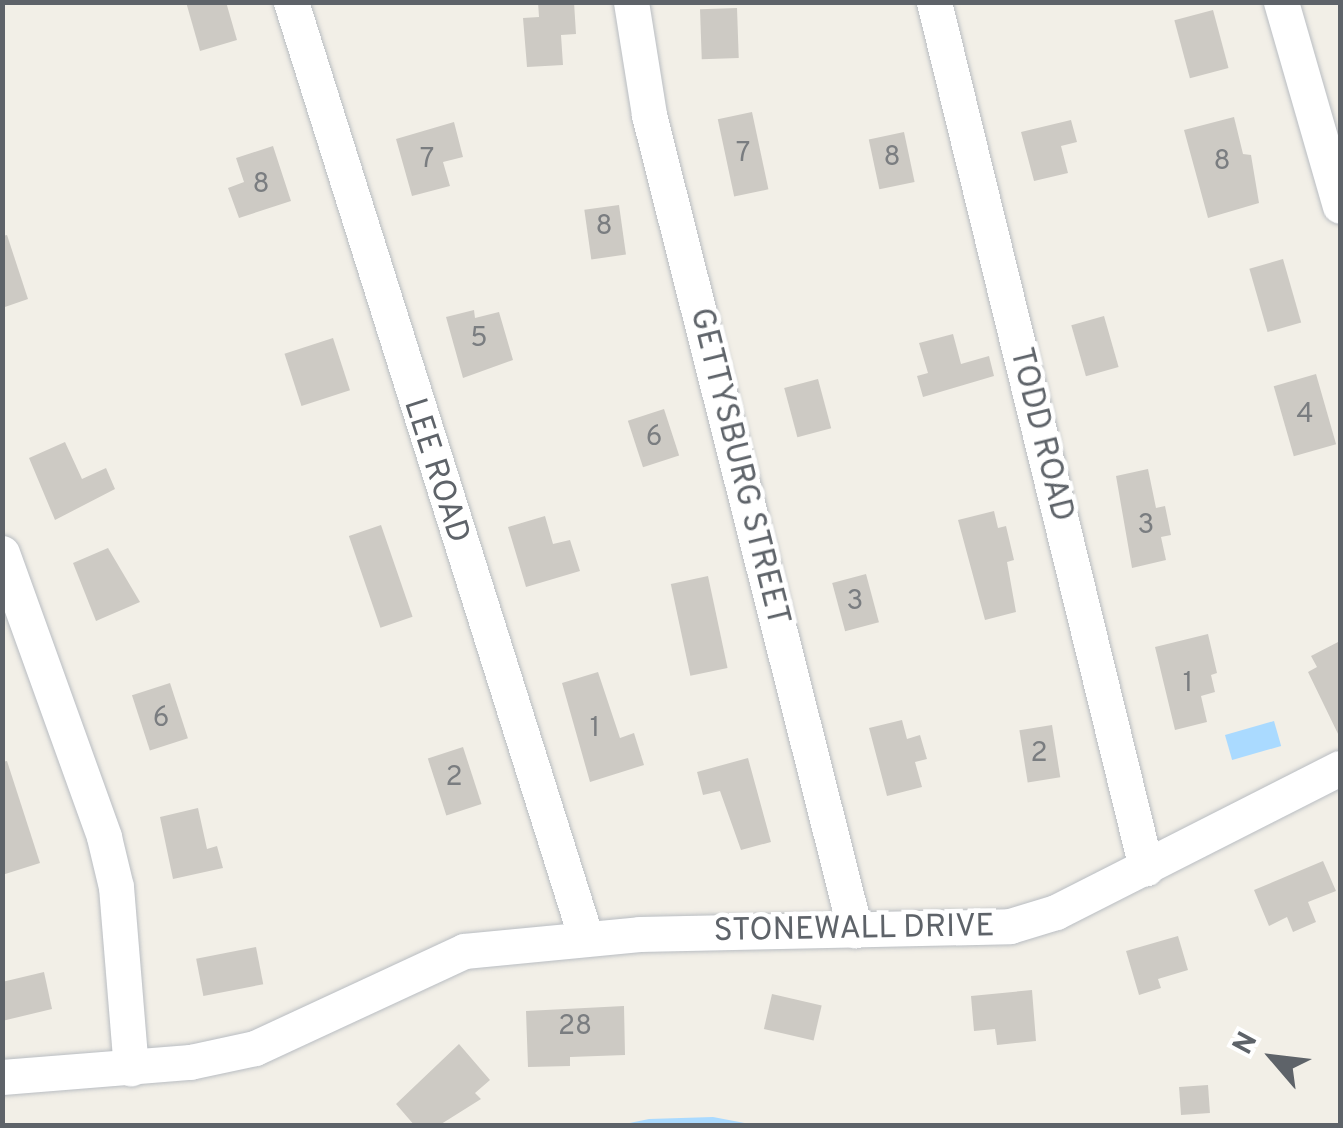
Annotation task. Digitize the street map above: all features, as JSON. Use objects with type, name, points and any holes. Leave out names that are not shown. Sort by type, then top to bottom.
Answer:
[{"type":"street","name":"LEE ROAD","points":[[291,2],[342,178],[586,938]]},
{"type":"street","name":"GETTYSBURG STREET","points":[[631,2],[649,115],[855,930]]},
{"type":"street","name":"TODD ROAD","points":[[934,2],[1146,868]]},
{"type":"street","points":[[1280,2],[1340,206]]},
{"type":"street","points":[[2,554],[104,837],[116,887],[131,1068]]},
{"type":"street","name":"STONEWALL DRIVE","points":[[2,1078],[131,1068],[255,1048],[452,955],[586,938],[1010,926],[1056,912],[1340,768]]},
{"type":"water","points":[[1274,721],[1281,746],[1232,760],[1225,735]]},
{"type":"water","points":[[713,1117],[755,1125],[620,1125],[649,1119]]},
{"type":"building","points":[[186,2],[226,2],[237,40],[200,51]]},
{"type":"building","points":[[538,2],[574,2],[576,34],[561,35],[563,65],[527,67],[523,18],[539,17]]},
{"type":"building","points":[[737,8],[739,58],[702,59],[700,9]]},
{"type":"building","points":[[1213,10],[1229,68],[1190,78],[1174,20]]},
{"type":"building","points":[[752,112],[768,189],[734,197],[718,119]]},
{"type":"building","points":[[1234,117],[1243,154],[1251,155],[1259,203],[1208,218],[1184,130]]},
{"type":"building","points":[[1071,120],[1077,142],[1061,146],[1068,173],[1034,181],[1021,132]]},
{"type":"building","points":[[454,122],[463,157],[443,162],[450,186],[412,196],[396,139]]},
{"type":"building","points":[[904,132],[915,182],[879,189],[869,139]]},
{"type":"building","points":[[273,146],[291,201],[239,218],[228,188],[244,182],[236,158]]},
{"type":"building","points":[[619,205],[626,255],[591,259],[584,210]]},
{"type":"building","points":[[7,235],[28,299],[2,308],[2,236]]},
{"type":"building","points":[[1283,259],[1301,322],[1268,332],[1249,269]]},
{"type":"building","points":[[474,310],[475,318],[499,312],[513,360],[463,378],[446,317]]},
{"type":"building","points":[[1104,316],[1119,367],[1086,376],[1071,325]]},
{"type":"building","points":[[953,334],[961,364],[989,356],[994,376],[923,397],[917,376],[928,373],[919,343]]},
{"type":"building","points":[[333,338],[350,390],[301,406],[284,354]]},
{"type":"building","points":[[1316,374],[1336,444],[1294,456],[1274,386]]},
{"type":"building","points":[[818,379],[831,428],[797,437],[784,388]]},
{"type":"building","points":[[664,409],[679,456],[643,467],[628,421]]},
{"type":"building","points":[[65,442],[82,479],[106,468],[115,489],[55,520],[29,458]]},
{"type":"building","points":[[1148,469],[1156,508],[1165,506],[1171,535],[1161,537],[1166,560],[1132,568],[1116,476]]},
{"type":"building","points":[[994,511],[998,528],[1006,526],[1014,560],[1007,562],[1016,612],[985,620],[958,520]]},
{"type":"building","points":[[545,516],[553,544],[570,540],[580,571],[526,587],[508,527]]},
{"type":"building","points":[[381,525],[413,617],[380,628],[349,536]]},
{"type":"building","points":[[108,548],[140,602],[96,621],[73,563]]},
{"type":"building","points":[[866,574],[879,622],[845,631],[832,583]]},
{"type":"building","points":[[708,576],[728,668],[690,676],[671,584]]},
{"type":"building","points":[[1208,634],[1217,673],[1211,675],[1215,692],[1201,696],[1207,722],[1175,730],[1155,647]]},
{"type":"building","points":[[1340,641],[1340,738],[1308,672],[1317,667],[1311,656]]},
{"type":"building","points":[[598,672],[620,738],[634,733],[644,765],[590,782],[562,683]]},
{"type":"building","points":[[170,683],[188,738],[150,751],[132,695]]},
{"type":"building","points":[[902,720],[907,739],[920,735],[927,759],[915,762],[922,787],[887,796],[869,728]]},
{"type":"building","points":[[1052,725],[1060,777],[1028,783],[1019,730]]},
{"type":"building","points":[[463,747],[482,804],[446,815],[428,758]]},
{"type":"building","points":[[748,758],[771,842],[741,850],[720,791],[703,795],[697,772]]},
{"type":"building","points":[[7,761],[40,863],[2,875],[2,762]]},
{"type":"building","points":[[198,808],[207,849],[217,846],[223,868],[173,879],[160,817]]},
{"type":"building","points":[[1323,861],[1336,891],[1308,902],[1316,922],[1293,932],[1287,917],[1269,926],[1254,890]]},
{"type":"building","points":[[1178,936],[1188,970],[1158,979],[1161,988],[1139,995],[1126,951]]},
{"type":"building","points":[[256,947],[263,984],[203,996],[196,959]]},
{"type":"building","points":[[44,972],[52,1009],[2,1021],[2,982]]},
{"type":"building","points":[[1032,990],[1036,1041],[997,1045],[995,1029],[974,1031],[971,996]]},
{"type":"building","points":[[772,994],[822,1005],[814,1041],[764,1029]]},
{"type":"building","points":[[624,1006],[625,1055],[570,1057],[570,1066],[528,1067],[526,1011]]},
{"type":"building","points":[[459,1044],[490,1080],[475,1093],[481,1099],[438,1126],[415,1126],[396,1104]]},
{"type":"building","points":[[1208,1085],[1210,1113],[1181,1115],[1179,1087]]}]
